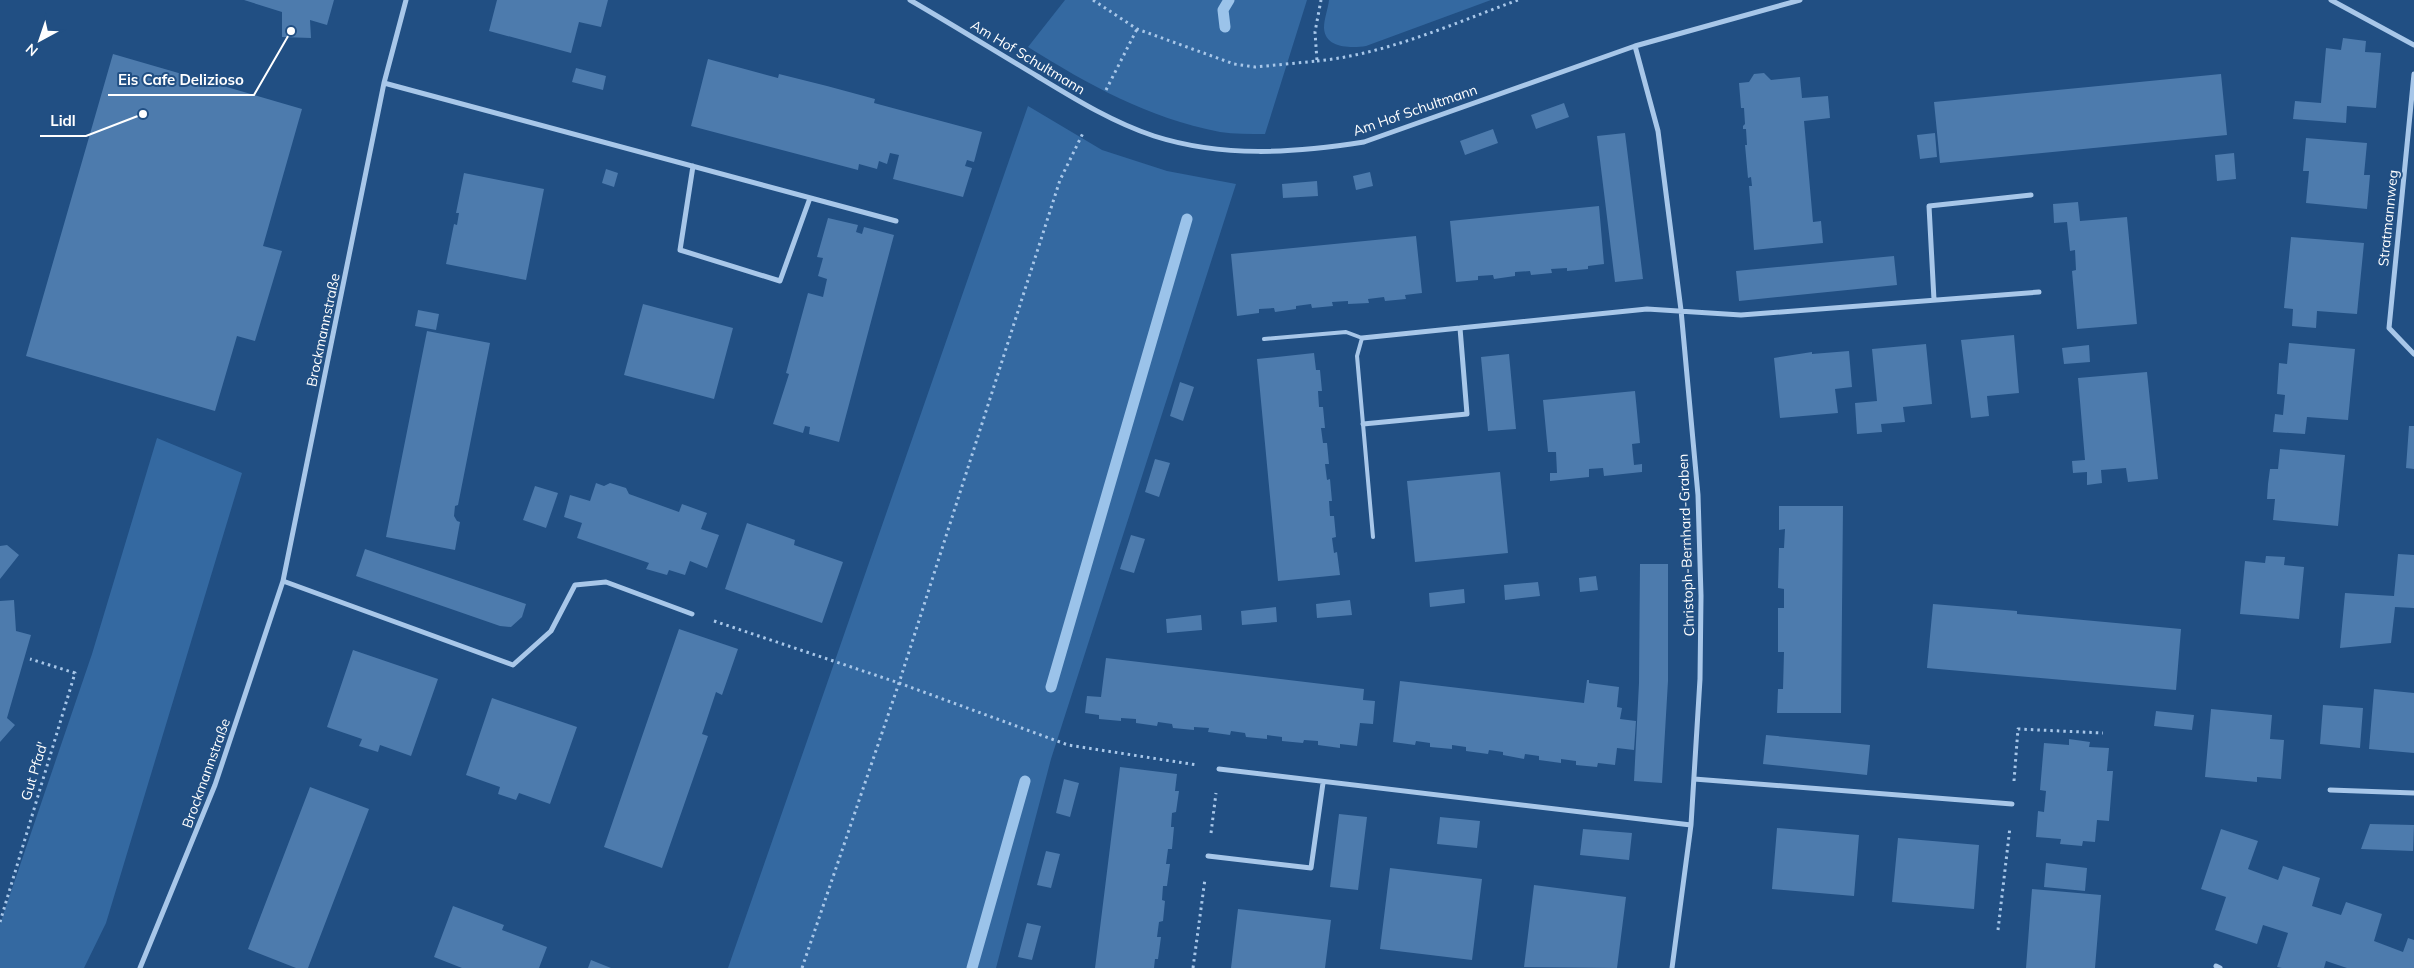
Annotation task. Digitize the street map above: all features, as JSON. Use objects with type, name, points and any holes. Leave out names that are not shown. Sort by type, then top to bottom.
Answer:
[{"type":"street","name":"Brockmannstraße","points":[[140,968],[216,785],[283,581],[384,83],[406,0]]},
{"type":"street","name":"Am Hof Schultmann","points":[[910,0],[1094,110],[1128,126],[1156,136],[1219,150],[1262,152],[1326,148],[1364,142],[1635,46],[1800,0]]},
{"type":"street","points":[[2331,0],[2414,45]]},
{"type":"street","name":"Christoph-Bernhard-Graben","points":[[1635,46],[1658,131],[1680,310],[1698,495],[1701,596],[1700,679],[1691,825],[1672,968]]},
{"type":"street","name":"Stratmannweg","points":[[2414,74],[2388,328],[2414,354]]},
{"type":"street","points":[[384,83],[896,221]]},
{"type":"street","points":[[693,166],[680,250],[780,281],[810,198]]},
{"type":"street","points":[[1934,300],[1928,206],[2030,195]]},
{"type":"street","points":[[1362,338],[1647,309],[1741,315],[2039,292]]},
{"type":"street","points":[[1363,424],[1467,414],[1460,328]]},
{"type":"street","points":[[283,581],[513,665],[551,631],[575,585],[606,582],[692,614]]},
{"type":"street","points":[[1219,769],[1323,783],[1691,825]]},
{"type":"street","points":[[1694,779],[2012,804]]},
{"type":"street","points":[[1208,856],[1311,868],[1323,783]]},
{"type":"street","points":[[2330,790],[2414,793]]},
{"type":"lane","points":[[1264,339],[1346,332],[1362,338],[1357,356],[1373,537]]},
{"type":"path","points":[[1093,0],[1137,28],[1234,64],[1255,67],[1345,58],[1375,51],[1518,0]]},
{"type":"path","points":[[1317,61],[1315,32],[1321,0]]},
{"type":"path","points":[[802,968],[899,683],[1060,180],[1137,28]]},
{"type":"path","points":[[692,614],[899,683],[1068,745],[1219,769]]},
{"type":"path","name":"Gut Pfad'","points":[[0,922],[75,673],[30,659]]},
{"type":"shaded area","points":[[1065,0],[1307,0],[1265,134],[1236,134],[1193,126],[1143,109],[1074,75],[1028,47]]},
{"type":"shaded area","points":[[1329,0],[1491,0],[1366,46],[1347,47],[1334,43],[1326,35],[1324,25]]},
{"type":"shaded area","points":[[1028,106],[1102,150],[1167,171],[1236,184],[1051,759],[996,968],[728,968]]},
{"type":"shaded area","points":[[157,438],[242,473],[106,923],[84,968],[0,968],[0,924],[92,654]]},
{"type":"building","points":[[244,0],[334,0],[327,25],[310,20],[311,38],[282,37],[282,12]]},
{"type":"building","points":[[497,0],[608,0],[601,27],[579,22],[571,53],[489,31]]},
{"type":"building","points":[[2343,38],[2366,41],[2365,52],[2381,53],[2376,108],[2347,106],[2346,123],[2293,119],[2295,101],[2321,103],[2326,48],[2341,50]]},
{"type":"building","points":[[113,54],[302,109],[263,246],[282,251],[255,341],[237,336],[215,411],[26,356]]},
{"type":"building","points":[[708,59],[778,78],[779,74],[827,86],[875,99],[874,103],[982,132],[974,162],[967,160],[965,166],[972,168],[963,197],[893,179],[899,155],[890,153],[887,164],[879,161],[877,169],[859,164],[858,170],[691,126]]},
{"type":"building","points":[[576,68],[606,76],[603,90],[572,82]]},
{"type":"building","points":[[1764,73],[1771,80],[1800,77],[1802,98],[1828,96],[1830,118],[1804,121],[1813,222],[1821,221],[1823,243],[1754,250],[1749,186],[1752,186],[1751,177],[1748,178],[1745,145],[1747,145],[1746,129],[1743,129],[1745,124],[1744,108],[1741,108],[1739,83],[1749,82],[1754,74]]},
{"type":"building","points":[[2221,74],[2227,135],[1940,163],[1934,102]]},
{"type":"building","points":[[1564,103],[1569,117],[1536,129],[1531,115]]},
{"type":"building","points":[[1493,129],[1498,143],[1465,155],[1460,141]]},
{"type":"building","points":[[1625,133],[1643,279],[1615,282],[1597,136]]},
{"type":"building","points":[[1935,133],[1937,157],[1920,159],[1917,135]]},
{"type":"building","points":[[2306,138],[2367,143],[2364,175],[2370,175],[2367,209],[2306,203],[2309,171],[2303,171]]},
{"type":"building","points":[[2234,153],[2236,179],[2217,181],[2215,155]]},
{"type":"building","points":[[606,169],[618,173],[614,187],[602,183]]},
{"type":"building","points":[[1370,172],[1373,186],[1356,190],[1353,176]]},
{"type":"building","points":[[464,173],[544,189],[526,280],[446,264],[454,224],[457,225],[459,213],[456,213]]},
{"type":"building","points":[[1317,181],[1318,196],[1283,198],[1282,184]]},
{"type":"building","points":[[2078,202],[2080,221],[2127,217],[2137,324],[2077,329],[2072,271],[2076,270],[2075,250],[2070,251],[2067,222],[2054,223],[2053,204]]},
{"type":"building","points":[[1599,206],[1604,264],[1588,266],[1588,269],[1567,271],[1567,268],[1551,269],[1552,273],[1531,275],[1530,271],[1515,272],[1515,276],[1494,279],[1493,275],[1478,276],[1478,280],[1456,282],[1450,221]]},
{"type":"building","points":[[828,218],[858,225],[856,232],[862,234],[864,227],[894,235],[839,442],[809,434],[810,427],[805,426],[803,433],[773,424],[789,374],[786,373],[808,293],[823,297],[827,279],[818,276],[823,258],[817,257]]},
{"type":"building","points":[[1416,236],[1422,293],[1405,295],[1406,299],[1385,301],[1384,297],[1368,299],[1369,303],[1348,304],[1348,301],[1332,302],[1333,306],[1312,308],[1311,304],[1296,306],[1296,309],[1275,312],[1274,308],[1259,309],[1259,313],[1237,316],[1231,254]]},
{"type":"building","points":[[2291,237],[2364,243],[2357,314],[2317,311],[2316,328],[2292,326],[2293,309],[2284,308]]},
{"type":"building","points":[[1894,256],[1897,285],[1739,301],[1736,271]]},
{"type":"building","points":[[643,304],[733,328],[714,399],[624,375]]},
{"type":"building","points":[[418,310],[439,314],[436,330],[415,326]]},
{"type":"building","points":[[427,331],[490,343],[458,505],[455,506],[454,516],[460,522],[455,550],[386,537]]},
{"type":"building","points":[[2014,335],[2019,393],[1987,396],[1989,416],[1971,418],[1961,340]]},
{"type":"building","points":[[2289,343],[2355,349],[2348,420],[2307,417],[2305,434],[2273,432],[2275,414],[2283,415],[2285,395],[2277,394],[2279,363],[2287,364]]},
{"type":"building","points":[[1926,344],[1932,404],[1903,407],[1905,422],[1881,424],[1882,432],[1857,434],[1855,403],[1877,401],[1872,349]]},
{"type":"building","points":[[2089,345],[2090,362],[2064,364],[2062,348]]},
{"type":"building","points":[[1849,351],[1852,387],[1835,389],[1838,413],[1780,418],[1774,358],[1812,352],[1812,354]]},
{"type":"building","points":[[1314,353],[1316,370],[1320,370],[1322,391],[1318,391],[1319,407],[1323,407],[1325,428],[1321,428],[1323,443],[1327,443],[1329,464],[1325,464],[1327,480],[1330,479],[1332,501],[1329,501],[1330,516],[1334,516],[1336,537],[1332,538],[1334,553],[1337,552],[1340,575],[1278,581],[1257,359]]},
{"type":"building","points":[[1509,354],[1516,429],[1488,431],[1481,357]]},
{"type":"building","points":[[2147,372],[2158,479],[2128,482],[2126,468],[2101,470],[2102,483],[2087,485],[2087,472],[2073,473],[2072,461],[2085,460],[2078,378]]},
{"type":"building","points":[[1180,382],[1194,387],[1183,421],[1170,416]]},
{"type":"building","points":[[1635,391],[1640,443],[1632,444],[1634,465],[1642,464],[1642,472],[1604,476],[1603,468],[1589,469],[1589,477],[1550,481],[1550,473],[1557,473],[1556,452],[1548,452],[1543,400]]},
{"type":"building","points":[[2409,426],[2414,426],[2414,469],[2406,468]]},
{"type":"building","points":[[2280,449],[2345,455],[2338,526],[2273,520],[2275,499],[2267,499],[2268,484],[2270,469],[2278,469]]},
{"type":"building","points":[[1155,459],[1170,463],[1159,497],[1145,492]]},
{"type":"building","points":[[1500,472],[1508,553],[1415,562],[1407,481]]},
{"type":"building","points":[[596,483],[604,486],[610,483],[626,488],[629,494],[679,512],[682,504],[707,513],[701,529],[719,535],[707,568],[690,561],[685,575],[669,570],[667,575],[646,569],[649,563],[577,538],[582,523],[564,517],[570,495],[590,501]]},
{"type":"building","points":[[535,486],[558,493],[546,528],[523,520]]},
{"type":"building","points":[[1779,506],[1843,506],[1841,713],[1777,713],[1778,689],[1783,689],[1784,652],[1778,652],[1778,608],[1784,608],[1784,589],[1778,588],[1779,548],[1784,548],[1785,529],[1779,530]]},
{"type":"building","points":[[747,523],[795,540],[794,545],[843,562],[822,623],[725,589]]},
{"type":"building","points":[[1131,535],[1145,539],[1134,573],[1120,569]]},
{"type":"building","points":[[7,545],[19,555],[0,579],[0,546]]},
{"type":"building","points":[[365,549],[526,604],[522,617],[511,627],[500,626],[356,576]]},
{"type":"building","points":[[2398,554],[2414,555],[2414,608],[2395,607],[2391,643],[2340,648],[2345,593],[2394,596]]},
{"type":"building","points":[[2266,556],[2285,557],[2284,565],[2304,567],[2299,619],[2240,614],[2245,561],[2265,563]]},
{"type":"building","points":[[1640,564],[1668,564],[1668,681],[1662,783],[1634,781],[1639,683]]},
{"type":"building","points":[[1596,576],[1598,590],[1580,592],[1579,578]]},
{"type":"building","points":[[1538,582],[1540,596],[1505,600],[1504,585]]},
{"type":"building","points":[[1464,589],[1465,603],[1430,607],[1429,593]]},
{"type":"building","points":[[14,600],[16,631],[31,635],[7,718],[15,725],[0,742],[0,601]]},
{"type":"building","points":[[1350,600],[1352,615],[1317,618],[1316,604]]},
{"type":"building","points":[[1933,604],[2017,611],[2017,614],[2181,629],[2176,690],[1927,668]]},
{"type":"building","points":[[1276,607],[1277,622],[1242,625],[1241,611]]},
{"type":"building","points":[[1201,615],[1202,630],[1167,633],[1166,619]]},
{"type":"building","points":[[679,629],[738,649],[722,695],[716,692],[702,734],[708,736],[662,868],[604,847]]},
{"type":"building","points":[[353,650],[438,679],[411,756],[380,745],[378,752],[359,746],[362,739],[327,727]]},
{"type":"building","points":[[1106,658],[1364,689],[1363,700],[1375,701],[1373,724],[1360,723],[1357,746],[1340,744],[1340,748],[1318,745],[1318,741],[1304,740],[1303,743],[1282,741],[1282,737],[1267,735],[1267,739],[1246,737],[1245,733],[1231,731],[1230,735],[1208,732],[1209,728],[1194,727],[1194,730],[1173,728],[1172,724],[1158,722],[1157,726],[1136,723],[1136,719],[1121,718],[1121,721],[1099,719],[1099,715],[1085,713],[1087,696],[1101,697]]},
{"type":"building","points":[[1587,680],[1589,680],[1589,683],[1619,687],[1617,707],[1622,708],[1620,719],[1636,721],[1634,750],[1617,748],[1615,765],[1598,763],[1597,767],[1576,765],[1576,761],[1561,759],[1561,763],[1539,760],[1539,756],[1525,754],[1524,759],[1503,755],[1503,752],[1489,750],[1488,754],[1466,751],[1466,747],[1452,745],[1452,749],[1430,747],[1430,743],[1416,741],[1415,745],[1393,742],[1400,681],[1584,703]]},
{"type":"building","points":[[2374,689],[2414,693],[2414,753],[2369,749]]},
{"type":"building","points":[[492,698],[577,727],[550,804],[519,793],[516,800],[498,794],[500,787],[466,775]]},
{"type":"building","points":[[2323,705],[2363,708],[2360,748],[2320,744]]},
{"type":"building","points":[[2211,709],[2272,715],[2270,739],[2284,740],[2281,779],[2257,777],[2257,782],[2205,777]]},
{"type":"building","points":[[2156,711],[2194,715],[2192,730],[2154,726]]},
{"type":"building","points":[[1766,735],[1870,745],[1867,775],[1763,764]]},
{"type":"building","points":[[2069,739],[2090,742],[2089,747],[2109,748],[2107,771],[2113,771],[2109,821],[2097,820],[2095,842],[2083,841],[2082,846],[2060,844],[2061,839],[2036,837],[2038,811],[2044,812],[2046,791],[2040,790],[2044,743],[2069,745]]},
{"type":"building","points":[[1120,767],[1177,774],[1175,791],[1179,791],[1176,812],[1172,813],[1171,827],[1174,827],[1172,849],[1168,849],[1166,864],[1170,864],[1167,886],[1163,886],[1162,900],[1165,901],[1163,921],[1159,922],[1157,937],[1161,937],[1158,959],[1155,959],[1154,968],[1095,968]]},
{"type":"building","points":[[1064,779],[1079,783],[1070,817],[1056,813]]},
{"type":"building","points":[[310,787],[369,809],[308,968],[296,968],[248,949]]},
{"type":"building","points":[[1339,814],[1367,817],[1358,890],[1330,887]]},
{"type":"building","points":[[1440,817],[1480,821],[1477,848],[1437,844]]},
{"type":"building","points":[[2370,824],[2414,825],[2413,851],[2361,849]]},
{"type":"building","points":[[1777,828],[1859,835],[1854,896],[1772,889]]},
{"type":"building","points":[[1583,829],[1632,833],[1629,860],[1580,855]]},
{"type":"building","points":[[2221,829],[2258,841],[2248,869],[2278,880],[2283,866],[2320,878],[2312,906],[2341,915],[2346,902],[2382,914],[2374,941],[2403,952],[2408,938],[2414,940],[2414,968],[2347,968],[2326,961],[2324,968],[2282,968],[2277,967],[2288,933],[2263,925],[2257,944],[2215,930],[2226,897],[2201,889]]},
{"type":"building","points":[[1898,838],[1979,845],[1974,909],[1892,902]]},
{"type":"building","points":[[1046,851],[1060,854],[1051,888],[1037,885]]},
{"type":"building","points":[[2046,863],[2087,868],[2085,891],[2044,887]]},
{"type":"building","points":[[1390,868],[1482,879],[1472,960],[1380,949]]},
{"type":"building","points":[[1534,885],[1626,897],[1617,968],[1524,967]]},
{"type":"building","points":[[2032,889],[2101,895],[2095,968],[2026,968]]},
{"type":"building","points":[[453,906],[504,925],[502,930],[547,947],[539,968],[462,968],[434,957]]},
{"type":"building","points":[[1238,909],[1331,920],[1325,968],[1231,968]]},
{"type":"building","points":[[1027,923],[1041,926],[1032,960],[1018,957]]},
{"type":"building","points":[[591,960],[611,968],[588,968]]},
{"type":"waterway","points":[[1225,27],[1223,10],[1229,0]]},
{"type":"waterway","points":[[1051,687],[1187,219]]},
{"type":"waterway","points":[[972,968],[1025,781]]},
{"type":"place","name":"Eis Cafe Delizioso","points":[[291,31]]},
{"type":"place","name":"Lidl","points":[[143,114]]}]
